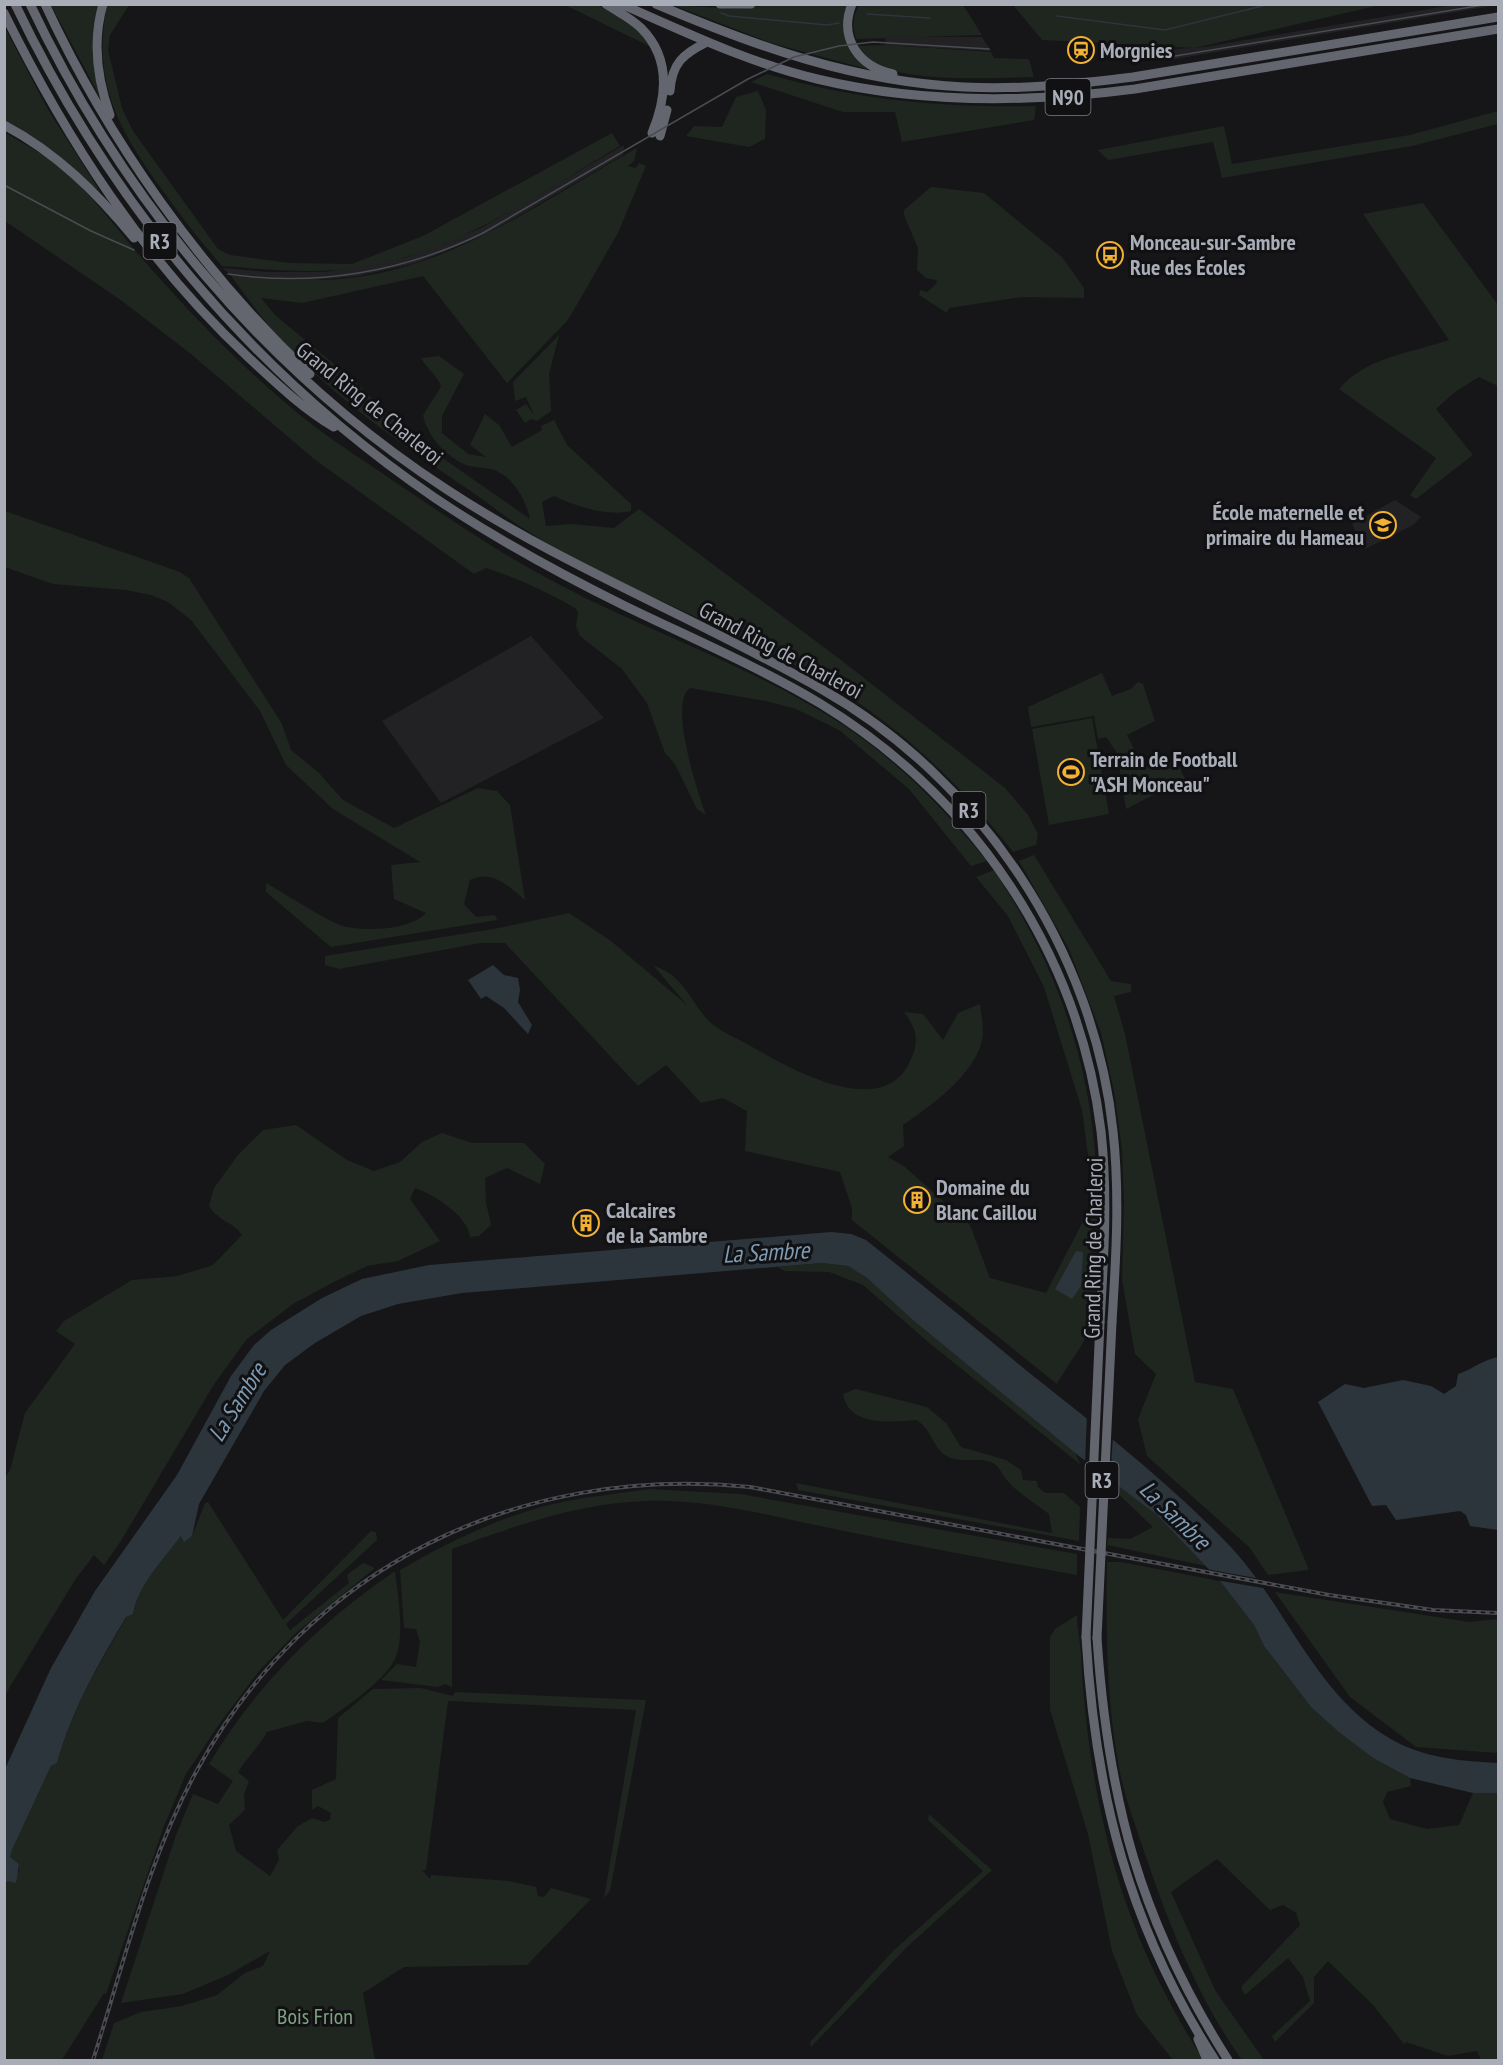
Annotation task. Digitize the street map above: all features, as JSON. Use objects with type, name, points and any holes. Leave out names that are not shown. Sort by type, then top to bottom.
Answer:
[{"type":"highway","name":"Grand Ring de Charleroi","points":[[15,4],[64,99],[92,144],[170,254],[250,344],[354,438],[437,499],[524,552],[771,677],[848,722],[907,765],[948,806],[983,846],[1015,890],[1060,976],[1077,1023],[1092,1079],[1101,1130],[1105,1181],[1086,1637],[1095,1745],[1118,1847],[1150,1939],[1196,2031],[1215,2061]]},
{"type":"highway","name":"Grand Ring de Charleroi","points":[[30,4],[74,91],[148,204],[225,298],[326,398],[410,465],[529,540],[827,692],[874,723],[915,756],[956,795],[986,829],[1027,885],[1071,971],[1096,1044],[1113,1126],[1117,1181],[1097,1638],[1107,1744],[1128,1844],[1160,1933],[1176,1969],[1228,2061]]},
{"type":"highway","points":[[45,4],[85,81],[167,208],[260,324],[318,382],[326,398]]},
{"type":"highway","points":[[103,4],[97,33],[98,76],[116,132]]},
{"type":"highway","points":[[606,4],[640,26],[658,52],[665,81],[656,134],[669,99],[672,72],[678,60],[707,42]]},
{"type":"highway","name":"N90","points":[[621,4],[707,42],[804,76],[866,90],[963,99],[1079,96],[1134,89],[1498,29]]},
{"type":"highway","name":"N90","points":[[656,4],[768,49],[829,67],[915,83],[964,87],[1077,83],[1498,17]]},
{"type":"highway","points":[[720,4],[752,4]]},
{"type":"highway","points":[[852,4],[848,28],[856,54],[875,69],[915,83]]},
{"type":"highway","points":[[4,13],[51,102],[84,157],[161,265],[207,317],[276,383],[325,422],[354,438]]},
{"type":"highway","points":[[4,125],[34,142],[75,174],[99,197],[147,254],[161,265]]},
{"type":"highway","points":[[1196,2031],[1200,2049],[1207,2061]]},
{"type":"shaded area","points":[[1458,4],[1498,5],[1175,59],[1117,60],[1118,47],[1164,50],[1205,47]]},
{"type":"shaded area","points":[[885,37],[982,37],[991,51],[886,45]]},
{"type":"shaded area","points":[[624,145],[623,155],[485,235],[416,263],[358,276],[303,281],[232,277],[223,268],[267,272],[323,272],[368,266],[408,257],[481,228]]},
{"type":"shaded area","name":"École maternelle et primaire du Hameau","points":[[1395,500],[1421,517],[1413,525],[1365,549],[1352,524]]},
{"type":"shaded area","points":[[531,636],[604,718],[441,803],[382,721]]},
{"type":"green space","points":[[591,4],[612,11],[642,34],[653,48],[565,5]]},
{"type":"green space","points":[[778,4],[849,5],[848,40],[850,47],[867,69],[771,43],[673,5],[737,9]]},
{"type":"green space","points":[[51,5],[99,5],[93,51],[99,95]]},
{"type":"green space","points":[[107,5],[129,5],[110,35],[108,50],[122,108],[133,131],[218,249],[230,255],[290,263],[352,264],[423,236],[612,133],[620,146],[485,225],[413,255],[376,265],[322,271],[222,266],[160,187],[131,144],[120,123],[106,80],[103,57],[103,32]]},
{"type":"green space","points":[[859,5],[963,5],[982,35],[856,39],[854,21]]},
{"type":"green space","points":[[1013,5],[1380,5],[1195,48],[1042,40]]},
{"type":"green space","points":[[4,26],[47,108],[101,193],[56,153],[5,121]]},
{"type":"green space","points":[[886,45],[991,52],[994,58],[1029,59],[1034,77],[952,78],[907,74],[874,63],[858,46]]},
{"type":"green space","points":[[767,74],[867,96],[933,104],[1036,106],[1034,120],[902,142],[895,112],[843,112],[751,82]]},
{"type":"green space","points":[[758,91],[766,110],[765,139],[749,147],[686,136],[694,126],[722,127],[736,97]]},
{"type":"green space","points":[[1498,111],[1498,124],[1412,146],[1222,178],[1213,142],[1108,160],[1098,150],[1224,126],[1232,164],[1410,135]]},
{"type":"green space","points":[[4,132],[46,157],[79,185],[153,271],[210,332],[271,390],[314,426],[441,513],[522,564],[599,604],[776,686],[843,725],[864,739],[920,787],[987,861],[971,866],[909,789],[839,730],[796,709],[766,701],[690,688],[684,697],[683,729],[706,815],[697,809],[675,764],[665,753],[647,703],[622,669],[580,636],[576,626],[578,612],[575,608],[532,586],[486,568],[474,574],[314,459],[191,354],[122,301],[5,221]]},
{"type":"green space","points":[[637,148],[634,161],[628,166],[636,168],[639,163],[646,166],[618,233],[567,321],[507,383],[423,276],[302,303],[261,298],[275,315],[352,379],[411,436],[530,519],[525,504],[512,482],[491,469],[464,464],[443,450],[432,437],[423,415],[441,387],[421,358],[439,356],[464,374],[442,416],[442,433],[468,454],[486,457],[470,445],[485,414],[499,425],[512,447],[542,430],[541,426],[554,420],[567,445],[631,504],[631,511],[602,512],[554,496],[542,502],[546,526],[571,524],[614,528],[639,509],[841,660],[1005,788],[1028,815],[1038,834],[1036,845],[1013,852],[941,771],[901,735],[857,702],[818,678],[736,635],[569,555],[522,527],[418,455],[365,416],[315,374],[270,327],[231,276],[326,280],[358,277],[432,258],[502,226]]},
{"type":"green space","points":[[931,187],[984,193],[1062,257],[1084,288],[1084,298],[1022,297],[949,308],[947,313],[919,295],[920,290],[927,292],[937,283],[936,280],[926,278],[917,270],[918,248],[904,210]]},
{"type":"green space","points":[[1423,203],[1498,305],[1498,386],[1479,377],[1455,392],[1436,409],[1473,455],[1416,499],[1410,495],[1436,458],[1339,389],[1350,378],[1376,363],[1449,340],[1363,214]]},
{"type":"green space","points":[[559,335],[549,374],[551,411],[537,421],[531,419],[525,423],[516,410],[526,404],[534,415],[526,397],[515,401],[513,382]]},
{"type":"green space","points":[[5,511],[180,572],[189,578],[282,724],[291,750],[318,772],[343,800],[394,828],[478,788],[497,791],[510,805],[525,900],[493,878],[478,877],[470,880],[464,904],[476,917],[495,915],[497,920],[331,947],[266,892],[266,883],[343,926],[363,929],[387,928],[410,923],[426,913],[394,899],[391,865],[420,862],[333,809],[286,765],[260,711],[191,620],[168,602],[151,595],[126,590],[53,584],[5,567]]},
{"type":"green space","points":[[1102,673],[1112,696],[1131,689],[1138,682],[1143,684],[1155,721],[1127,735],[1143,768],[1168,756],[1174,756],[1185,779],[1126,809],[1117,753],[1106,737],[1098,739],[1094,716],[1031,727],[1028,707]]},
{"type":"green space","name":"Terrain de Football \"ASH Monceau\"","points":[[1092,718],[1109,814],[1049,825],[1032,729]]},
{"type":"green space","points":[[1034,855],[1111,981],[1131,984],[1131,992],[1114,996],[1125,1034],[1195,1382],[1233,1389],[1309,1570],[1268,1575],[1250,1548],[1147,1456],[1138,1419],[1156,1374],[1135,1354],[1122,1280],[1124,1202],[1122,1150],[1114,1091],[1101,1033],[1069,949],[1019,861]]},
{"type":"green space","points":[[994,870],[1044,959],[1062,1003],[1077,1048],[1094,1141],[1097,1190],[1095,1311],[1087,1335],[1057,1384],[852,1220],[852,1208],[840,1172],[745,1151],[747,1111],[723,1098],[701,1103],[666,1065],[638,1086],[505,943],[481,943],[339,969],[325,965],[325,956],[499,928],[569,913],[611,941],[687,1005],[653,965],[673,976],[705,1017],[719,1029],[786,1066],[834,1084],[857,1089],[879,1088],[897,1079],[910,1061],[916,1035],[904,1012],[923,1014],[943,1040],[958,1013],[980,1004],[983,1032],[974,1060],[953,1086],[903,1125],[904,1146],[888,1157],[905,1167],[970,1225],[990,1278],[1046,1293],[1094,1200],[1082,1110],[1044,987],[1008,916],[976,877]]},
{"type":"green space","points":[[296,1125],[347,1160],[374,1171],[400,1162],[422,1142],[442,1133],[472,1143],[524,1143],[545,1164],[540,1184],[507,1168],[485,1178],[486,1202],[491,1225],[479,1236],[470,1237],[468,1229],[456,1214],[431,1195],[415,1188],[410,1199],[440,1241],[398,1261],[367,1266],[332,1283],[293,1304],[246,1340],[213,1386],[121,1541],[104,1565],[94,1555],[75,1580],[5,1695],[5,1478],[10,1470],[25,1413],[75,1344],[56,1331],[64,1321],[132,1280],[178,1276],[213,1265],[242,1235],[216,1215],[209,1206],[214,1188],[238,1155],[263,1130]]},
{"type":"green space","points":[[822,1263],[848,1266],[867,1278],[914,1320],[1075,1453],[1081,1465],[928,1342],[863,1285],[829,1272],[785,1271],[777,1267]]},
{"type":"green space","points":[[856,1389],[927,1407],[946,1423],[961,1447],[1006,1460],[1021,1470],[1023,1480],[1037,1481],[1038,1487],[1045,1493],[1064,1493],[1080,1507],[1079,1541],[798,1490],[796,1483],[1052,1533],[1049,1514],[1015,1489],[994,1464],[986,1461],[950,1458],[937,1447],[925,1428],[916,1420],[884,1421],[862,1417],[847,1405],[843,1394]]},
{"type":"green space","points":[[1115,1481],[1157,1515],[1206,1566],[1107,1545],[1108,1538],[1130,1539],[1153,1527],[1113,1489]]},
{"type":"green space","points":[[649,1489],[740,1494],[1077,1554],[1077,1575],[719,1506],[646,1501],[596,1506],[523,1524],[452,1549],[452,1687],[445,1684],[438,1687],[381,1680],[397,1664],[416,1667],[420,1642],[416,1629],[404,1628],[400,1570],[460,1538],[523,1513],[567,1501]]},
{"type":"green space","points":[[208,1502],[283,1620],[371,1531],[376,1532],[377,1540],[286,1624],[290,1630],[349,1583],[347,1575],[363,1563],[375,1568],[297,1632],[259,1671],[186,1774],[164,1826],[106,1994],[104,1993],[62,2060],[5,2060],[5,1883],[19,1871],[19,1864],[10,1857],[12,1850],[51,1766],[57,1763],[70,1724],[106,1652],[127,1616],[133,1614],[140,1593],[152,1573],[181,1536],[192,1536],[205,1503]]},
{"type":"green space","points":[[1107,1562],[1121,1562],[1220,1581],[1254,1625],[1264,1646],[1311,1707],[1373,1758],[1410,1778],[1411,1786],[1387,1792],[1383,1802],[1390,1819],[1427,1829],[1459,1825],[1473,1793],[1498,1793],[1498,2060],[1481,2060],[1477,2051],[1448,2056],[1406,2042],[1404,2044],[1373,2005],[1328,1961],[1314,1977],[1314,2003],[1275,2042],[1272,2036],[1310,2001],[1303,1977],[1288,1958],[1245,1995],[1241,1987],[1300,1925],[1296,1913],[1283,1905],[1270,1910],[1217,1859],[1171,1892],[1215,1990],[1264,2060],[1242,2060],[1226,2037],[1186,1961],[1154,1881],[1123,1785],[1114,1737],[1109,1687]]},
{"type":"green space","name":"Bois Frion","points":[[395,1571],[400,1635],[393,1663],[365,1692],[323,1723],[307,1721],[267,1732],[238,1772],[249,1781],[244,1795],[245,1810],[229,1825],[236,1851],[270,1876],[279,1860],[277,1850],[298,1826],[312,1818],[324,1822],[330,1820],[331,1813],[318,1806],[312,1810],[312,1790],[336,1779],[338,1718],[373,1689],[421,1688],[453,1696],[455,1692],[646,1700],[610,1891],[604,1898],[636,1710],[448,1701],[426,1870],[422,1870],[430,1879],[431,1875],[509,1881],[536,1887],[538,1896],[544,1897],[551,1888],[591,1899],[527,1965],[404,1967],[363,1993],[375,2060],[102,2060],[114,2023],[141,2012],[182,2006],[217,1995],[245,1973],[263,1966],[270,1951],[228,1975],[183,1994],[121,2003],[176,1835],[193,1794],[218,1804],[233,1781],[209,1764],[248,1707],[292,1657],[341,1612]]},
{"type":"green space","points":[[1275,1592],[1469,1622],[1498,1619],[1498,1753],[1416,1747],[1350,1697]]},
{"type":"green space","points":[[1077,1615],[1086,1721],[1096,1790],[1112,1858],[1133,1922],[1148,1958],[1203,2060],[1173,2060],[1137,2015],[1112,1951],[1088,1834],[1050,1710],[1050,1637],[1055,1629]]},
{"type":"green space","points":[[929,1814],[992,1870],[907,1947],[811,2047],[810,2042],[894,1950],[983,1871],[928,1820]]},
{"type":"water","points":[[493,965],[504,975],[518,978],[520,990],[518,1002],[532,1025],[528,1034],[504,1008],[486,996],[481,999],[468,980]]},
{"type":"water","name":"La Sambre","points":[[831,1232],[851,1234],[866,1240],[1179,1496],[1246,1565],[1315,1666],[1354,1712],[1378,1731],[1406,1747],[1451,1759],[1498,1763],[1498,1793],[1473,1793],[1410,1778],[1373,1758],[1339,1732],[1311,1707],[1264,1646],[1254,1625],[1220,1581],[1157,1515],[1075,1453],[913,1320],[867,1278],[848,1266],[822,1263],[462,1293],[398,1304],[361,1316],[315,1343],[285,1365],[264,1391],[199,1504],[192,1536],[184,1542],[181,1536],[152,1573],[140,1593],[133,1614],[126,1617],[96,1670],[70,1724],[57,1763],[51,1766],[12,1850],[10,1857],[19,1864],[16,1883],[8,1881],[5,1883],[5,1769],[51,1668],[95,1591],[177,1475],[231,1376],[254,1345],[271,1330],[322,1298],[362,1279],[429,1265]]},
{"type":"water","points":[[1076,1251],[1083,1252],[1081,1286],[1072,1299],[1055,1289]]},
{"type":"water","points":[[1498,1357],[1498,1530],[1470,1526],[1466,1515],[1460,1511],[1396,1520],[1386,1505],[1372,1506],[1318,1402],[1345,1384],[1364,1388],[1403,1380],[1431,1386],[1444,1394],[1456,1386],[1458,1374]]},
{"type":"pier","points":[[1087,1415],[1113,1436],[1110,1481],[1085,1463]]},
{"type":"pier","points":[[1206,1569],[1261,1579],[1269,1589],[1215,1580]]},
{"type":"waterway","points":[[1057,16],[1165,30],[1270,4]]},
{"type":"waterway","points":[[721,13],[729,16],[827,25],[839,23]]},
{"type":"waterway","points":[[867,14],[930,18]]},
{"type":"tram line","points":[[1117,58],[1175,56],[1489,4]]},
{"type":"tram line","points":[[228,274],[293,279],[326,277],[391,267],[422,258],[483,233],[748,79],[794,57],[839,46],[873,42],[989,49]]},
{"type":"tram line","points":[[1118,49],[1147,51]]},
{"type":"tram line","points":[[4,185],[91,231],[134,250]]},
{"type":"railway","points":[[93,2060],[138,1913],[164,1841],[196,1772],[242,1700],[297,1637],[360,1585],[428,1544],[503,1513],[582,1493],[664,1484],[750,1487],[1329,1595],[1433,1610],[1498,1613]]},
{"type":"place","name":"Morgnies","points":[[1081,50]]},
{"type":"place","name":"Monceau-sur-Sambre Rue des Écoles","points":[[1110,255]]},
{"type":"place","name":"École maternelle et primaire du Hameau","points":[[1383,525]]},
{"type":"place","name":"Terrain de Football \"ASH Monceau\"","points":[[1071,772]]},
{"type":"place","name":"Domaine du Blanc Caillou","points":[[917,1200]]},
{"type":"place","name":"Calcaires de la Sambre","points":[[586,1223]]}]
